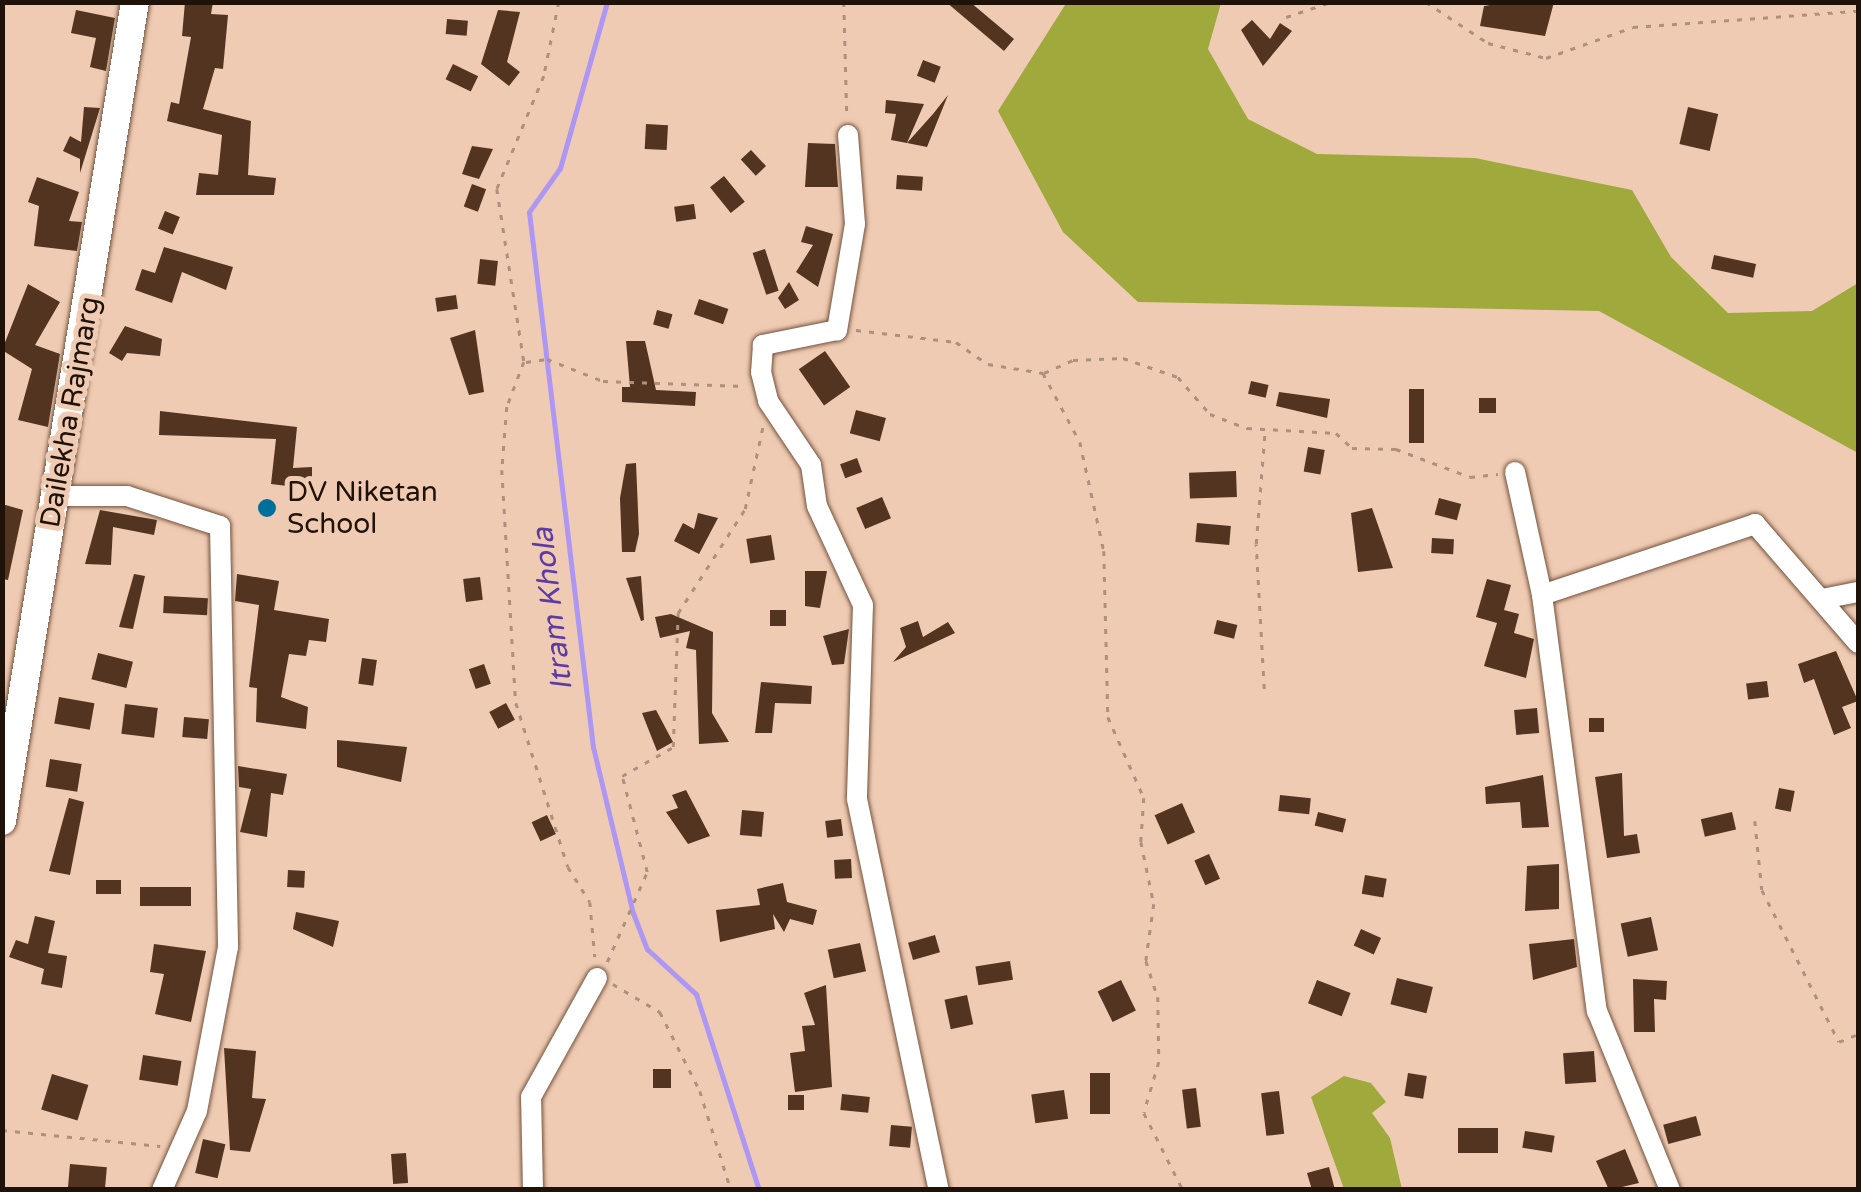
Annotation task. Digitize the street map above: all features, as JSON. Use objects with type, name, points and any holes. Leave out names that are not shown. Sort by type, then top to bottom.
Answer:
[{"type":"main road","name":"Dailekha Rajmarg","points":[[2,821],[12,734],[56,496],[135,2]]},
{"type":"street","points":[[848,135],[854,224],[838,330],[763,345],[768,401],[810,465],[818,506],[863,605],[857,799],[939,1190]]},
{"type":"street","points":[[1514,472],[1542,595],[1597,1010],[1670,1190]]},
{"type":"street","points":[[56,496],[127,496],[220,526],[228,948],[197,1111],[162,1190]]},
{"type":"street","points":[[1542,595],[1755,524],[1858,642]]},
{"type":"street","points":[[1822,599],[1858,592]]},
{"type":"street","points":[[533,1190],[530,1097],[597,978]]},
{"type":"path","points":[[559,2],[544,76],[497,189],[524,362],[507,407],[502,470],[516,702],[568,868],[590,902],[597,978]]},
{"type":"path","points":[[844,2],[848,135]]},
{"type":"path","points":[[1286,17],[1330,2]]},
{"type":"path","points":[[1426,2],[1488,43],[1546,58],[1633,27],[1858,11]]},
{"type":"path","points":[[838,330],[956,342],[988,364],[1043,373],[1073,360],[1123,358],[1178,378],[1210,414],[1265,429],[1336,433],[1352,448],[1396,450],[1470,477],[1514,472]]},
{"type":"path","points":[[524,362],[547,359],[603,380],[756,386],[768,401],[745,509],[678,613],[673,747],[622,776],[647,872],[597,978]]},
{"type":"path","points":[[1043,373],[1080,442],[1104,551],[1108,717],[1144,798],[1141,842],[1154,904],[1146,961],[1158,996],[1159,1062],[1144,1113],[1183,1190]]},
{"type":"path","points":[[1264,689],[1256,544],[1265,429]]},
{"type":"path","points":[[1755,822],[1762,890],[1839,1042],[1858,1034]]},
{"type":"path","points":[[597,978],[660,1012],[700,1091],[731,1190]]},
{"type":"path","points":[[2,1130],[178,1148]]},
{"type":"green space","points":[[1067,2],[1221,3],[1208,49],[1248,119],[1317,154],[1475,158],[1632,190],[1671,257],[1728,313],[1812,311],[1858,283],[1858,453],[1599,311],[1138,302],[1063,232],[998,111]]},
{"type":"green space","points":[[1344,1076],[1371,1083],[1386,1102],[1372,1113],[1390,1138],[1402,1189],[1344,1189],[1311,1097]]},
{"type":"building","points":[[185,2],[213,2],[211,14],[228,15],[223,69],[215,68],[203,109],[251,121],[248,175],[276,178],[274,195],[196,195],[199,173],[218,175],[222,135],[167,121],[171,102],[179,104],[191,37],[182,36]]},
{"type":"building","points":[[946,2],[970,2],[1014,39],[1004,51]]},
{"type":"building","points":[[1554,2],[1545,36],[1480,26],[1484,6]]},
{"type":"building","points":[[76,10],[115,18],[106,71],[90,67],[96,38],[71,33]]},
{"type":"building","points":[[498,10],[520,12],[507,62],[520,72],[509,86],[481,64]]},
{"type":"building","points":[[447,19],[468,21],[467,36],[446,34]]},
{"type":"building","points":[[1252,20],[1270,39],[1280,23],[1292,31],[1263,66],[1241,30]]},
{"type":"building","points":[[923,60],[941,67],[935,83],[917,76]]},
{"type":"building","points":[[453,64],[478,76],[471,92],[446,79]]},
{"type":"building","points":[[948,95],[927,147],[907,143],[933,114]]},
{"type":"building","points":[[886,100],[924,104],[907,143],[891,140],[896,114],[885,113]]},
{"type":"building","points":[[84,107],[100,108],[80,173],[80,159],[63,151],[70,136],[81,142]]},
{"type":"building","points":[[1688,107],[1718,114],[1710,151],[1679,144]]},
{"type":"building","points":[[646,124],[668,125],[667,150],[645,149]]},
{"type":"building","points":[[808,143],[835,144],[838,187],[805,187]]},
{"type":"building","points":[[472,146],[493,149],[479,179],[462,174]]},
{"type":"building","points":[[751,150],[766,166],[756,176],[741,160]]},
{"type":"building","points":[[897,175],[923,177],[922,191],[896,189]]},
{"type":"building","points":[[724,176],[745,202],[731,213],[710,187]]},
{"type":"building","points":[[37,177],[79,192],[69,221],[82,222],[77,251],[34,246],[39,206],[28,202]]},
{"type":"building","points":[[472,184],[486,189],[478,212],[464,207]]},
{"type":"building","points":[[694,204],[696,219],[676,222],[674,207]]},
{"type":"building","points":[[165,211],[180,217],[173,235],[158,229]]},
{"type":"building","points":[[806,226],[833,234],[818,287],[796,272],[813,245],[801,242]]},
{"type":"building","points":[[164,247],[233,267],[226,290],[182,272],[172,303],[135,290],[142,269],[155,273]]},
{"type":"building","points":[[765,249],[779,291],[766,295],[753,253]]},
{"type":"building","points":[[1714,255],[1756,264],[1753,278],[1711,269]]},
{"type":"building","points":[[480,259],[498,261],[495,286],[477,284]]},
{"type":"building","points":[[789,282],[799,300],[785,309],[778,298]]},
{"type":"building","points":[[28,284],[60,302],[35,345],[60,354],[48,427],[18,420],[32,369],[2,350]]},
{"type":"building","points":[[456,295],[458,309],[437,312],[435,298]]},
{"type":"building","points":[[699,299],[728,309],[723,324],[694,314]]},
{"type":"building","points":[[657,310],[672,314],[669,329],[653,324]]},
{"type":"building","points":[[125,326],[162,339],[160,356],[127,353],[122,361],[109,353]]},
{"type":"building","points":[[475,330],[484,392],[469,395],[450,338]]},
{"type":"building","points":[[626,341],[645,341],[656,390],[696,392],[695,406],[622,402],[622,387],[630,387]]},
{"type":"building","points":[[825,351],[850,387],[824,405],[799,369]]},
{"type":"building","points":[[1251,381],[1269,385],[1266,398],[1248,394]]},
{"type":"building","points":[[1409,389],[1424,389],[1424,443],[1409,443]]},
{"type":"building","points":[[1279,392],[1330,399],[1327,418],[1276,406]]},
{"type":"building","points":[[1479,398],[1496,398],[1496,413],[1479,413]]},
{"type":"building","points":[[856,410],[886,418],[880,441],[850,433]]},
{"type":"building","points":[[160,411],[297,427],[293,468],[312,467],[312,489],[271,484],[276,439],[159,435]]},
{"type":"building","points":[[1308,447],[1325,450],[1320,475],[1304,472]]},
{"type":"building","points":[[857,458],[862,472],[845,478],[840,464]]},
{"type":"building","points":[[636,463],[639,534],[635,552],[622,552],[620,498],[626,464]]},
{"type":"building","points":[[1236,471],[1237,497],[1190,499],[1189,473]]},
{"type":"building","points":[[882,497],[891,518],[865,529],[856,508]]},
{"type":"building","points":[[1439,498],[1461,504],[1457,520],[1435,514]]},
{"type":"building","points":[[2,504],[23,510],[8,580],[2,579]]},
{"type":"building","points":[[1372,508],[1393,568],[1358,572],[1351,513]]},
{"type":"building","points":[[100,510],[157,520],[154,535],[113,527],[111,565],[85,564]]},
{"type":"building","points":[[698,513],[718,518],[699,554],[674,541],[683,523],[694,529]]},
{"type":"building","points":[[1197,523],[1231,526],[1229,545],[1195,542]]},
{"type":"building","points":[[771,535],[775,560],[750,564],[746,539]]},
{"type":"building","points":[[1432,538],[1454,539],[1453,554],[1431,553]]},
{"type":"building","points":[[805,571],[827,571],[820,608],[805,606]]},
{"type":"building","points":[[134,574],[145,576],[133,629],[119,627]]},
{"type":"building","points":[[237,574],[279,581],[274,610],[329,619],[326,642],[309,640],[306,656],[289,654],[281,697],[308,707],[306,729],[256,722],[257,688],[249,687],[259,605],[235,601]]},
{"type":"building","points":[[641,576],[644,620],[641,621],[626,578]]},
{"type":"building","points":[[480,577],[483,600],[466,602],[463,579]]},
{"type":"building","points":[[1487,579],[1511,585],[1504,610],[1519,614],[1514,633],[1534,639],[1526,678],[1484,666],[1497,623],[1476,617]]},
{"type":"building","points":[[164,596],[208,598],[207,615],[163,613]]},
{"type":"building","points":[[770,610],[786,610],[786,626],[770,626]]},
{"type":"building","points":[[671,614],[713,632],[712,713],[729,742],[699,744],[696,650],[686,648],[690,631],[660,638],[655,617]]},
{"type":"building","points":[[1217,620],[1237,625],[1234,639],[1214,634]]},
{"type":"building","points":[[918,621],[923,637],[948,622],[955,633],[893,662],[906,647],[900,628]]},
{"type":"building","points":[[849,629],[844,664],[832,665],[823,636]]},
{"type":"building","points":[[1836,651],[1858,701],[1842,707],[1851,728],[1834,735],[1814,679],[1804,683],[1798,664]]},
{"type":"building","points":[[98,653],[133,662],[126,688],[91,679]]},
{"type":"building","points":[[362,658],[377,660],[373,686],[358,684]]},
{"type":"building","points":[[484,664],[491,684],[476,689],[469,669]]},
{"type":"building","points":[[1767,681],[1769,697],[1748,699],[1746,684]]},
{"type":"building","points":[[761,682],[812,686],[811,704],[775,703],[772,733],[755,733]]},
{"type":"building","points":[[59,697],[94,703],[90,730],[54,724]]},
{"type":"building","points":[[506,703],[515,720],[498,729],[489,712]]},
{"type":"building","points":[[125,704],[158,708],[154,738],[121,734]]},
{"type":"building","points":[[1537,708],[1539,733],[1516,735],[1514,710]]},
{"type":"building","points":[[656,710],[673,742],[657,751],[642,713]]},
{"type":"building","points":[[184,717],[209,719],[207,739],[182,737]]},
{"type":"building","points":[[1589,718],[1604,718],[1604,732],[1589,732]]},
{"type":"building","points":[[337,740],[407,747],[401,782],[337,767]]},
{"type":"building","points":[[50,759],[82,764],[77,792],[46,787]]},
{"type":"building","points":[[238,766],[287,774],[283,795],[271,793],[267,837],[240,832],[251,789],[239,787]]},
{"type":"building","points":[[1622,773],[1624,836],[1637,834],[1640,853],[1607,858],[1595,777]]},
{"type":"building","points":[[1543,775],[1549,827],[1522,828],[1520,802],[1486,804],[1485,787]]},
{"type":"building","points":[[1779,788],[1795,791],[1791,812],[1775,809]]},
{"type":"building","points":[[686,790],[710,836],[688,844],[666,812],[678,808],[672,795]]},
{"type":"building","points":[[1280,795],[1311,798],[1309,814],[1278,811]]},
{"type":"building","points":[[69,798],[84,802],[70,875],[49,871]]},
{"type":"building","points":[[1182,803],[1195,832],[1168,844],[1155,815]]},
{"type":"building","points":[[742,810],[764,812],[762,837],[740,835]]},
{"type":"building","points":[[1318,812],[1346,819],[1343,833],[1315,826]]},
{"type":"building","points":[[1732,812],[1736,830],[1705,837],[1701,819]]},
{"type":"building","points":[[547,815],[556,834],[540,841],[532,822]]},
{"type":"building","points":[[841,819],[843,836],[827,838],[825,821]]},
{"type":"building","points":[[1209,854],[1220,879],[1205,885],[1194,861]]},
{"type":"building","points":[[851,859],[852,878],[835,879],[834,860]]},
{"type":"building","points":[[1559,864],[1559,909],[1525,911],[1527,866]]},
{"type":"building","points":[[288,870],[305,871],[304,888],[287,887]]},
{"type":"building","points":[[1365,875],[1387,879],[1383,898],[1362,894]]},
{"type":"building","points":[[96,880],[121,880],[121,894],[96,894]]},
{"type":"building","points":[[783,883],[787,902],[817,910],[813,925],[790,919],[784,932],[773,914],[775,929],[720,942],[716,910],[760,905],[757,889]]},
{"type":"building","points":[[140,887],[191,887],[191,906],[140,906]]},
{"type":"building","points":[[296,912],[339,921],[333,947],[293,929]]},
{"type":"building","points":[[35,916],[55,921],[48,953],[67,956],[62,988],[41,984],[44,969],[9,957],[16,940],[28,944]]},
{"type":"building","points":[[1651,917],[1658,950],[1628,957],[1621,923]]},
{"type":"building","points":[[1361,929],[1381,938],[1374,954],[1354,945]]},
{"type":"building","points":[[935,935],[940,952],[913,960],[908,943]]},
{"type":"building","points":[[1574,939],[1577,967],[1533,980],[1529,944]]},
{"type":"building","points":[[860,943],[866,971],[834,978],[828,950]]},
{"type":"building","points":[[154,944],[206,951],[191,1022],[155,1014],[164,974],[150,972]]},
{"type":"building","points":[[1010,961],[1013,980],[978,985],[975,966]]},
{"type":"building","points":[[1397,978],[1433,987],[1426,1013],[1390,1004]]},
{"type":"building","points":[[1633,979],[1667,981],[1666,1000],[1654,999],[1655,1032],[1634,1032]]},
{"type":"building","points":[[1121,980],[1136,1011],[1113,1022],[1098,991]]},
{"type":"building","points":[[1317,980],[1351,993],[1342,1016],[1308,1003]]},
{"type":"building","points":[[826,985],[832,1087],[795,1092],[790,1053],[805,1051],[802,1026],[815,1025],[804,993]]},
{"type":"building","points":[[967,995],[973,1024],[951,1029],[945,1000]]},
{"type":"building","points":[[224,1048],[256,1051],[252,1098],[266,1099],[250,1152],[230,1150]]},
{"type":"building","points":[[1594,1051],[1596,1082],[1565,1084],[1563,1053]]},
{"type":"building","points":[[143,1055],[182,1061],[178,1086],[139,1080]]},
{"type":"building","points":[[653,1069],[671,1069],[671,1088],[653,1088]]},
{"type":"building","points":[[1090,1073],[1110,1073],[1110,1114],[1090,1114]]},
{"type":"building","points":[[1408,1073],[1427,1076],[1423,1099],[1404,1096]]},
{"type":"building","points":[[52,1074],[88,1085],[78,1120],[41,1109]]},
{"type":"building","points":[[1196,1088],[1201,1127],[1187,1128],[1182,1090]]},
{"type":"building","points":[[1064,1090],[1068,1119],[1035,1123],[1031,1095]]},
{"type":"building","points":[[1279,1091],[1284,1134],[1266,1136],[1261,1093]]},
{"type":"building","points":[[842,1094],[870,1097],[868,1113],[840,1110]]},
{"type":"building","points":[[788,1095],[804,1095],[804,1110],[788,1110]]},
{"type":"building","points":[[1696,1116],[1701,1135],[1668,1144],[1663,1125]]},
{"type":"building","points":[[891,1125],[912,1127],[910,1148],[889,1146]]},
{"type":"building","points":[[1458,1128],[1498,1128],[1498,1153],[1458,1153]]},
{"type":"building","points":[[1525,1131],[1555,1136],[1552,1152],[1522,1148]]},
{"type":"building","points":[[203,1139],[225,1144],[218,1178],[195,1173]]},
{"type":"building","points":[[1625,1149],[1639,1183],[1609,1190],[1596,1161]]},
{"type":"building","points":[[406,1153],[408,1183],[393,1184],[391,1154]]},
{"type":"building","points":[[70,1164],[107,1167],[105,1190],[68,1190]]},
{"type":"building","points":[[1329,1167],[1335,1190],[1312,1190],[1307,1173]]},
{"type":"waterway","name":"Itram Khola","points":[[607,2],[560,168],[529,212],[593,747],[633,913],[647,949],[696,994],[759,1190]]},
{"type":"place","name":"DV Niketan School","points":[[267,508]]}]
